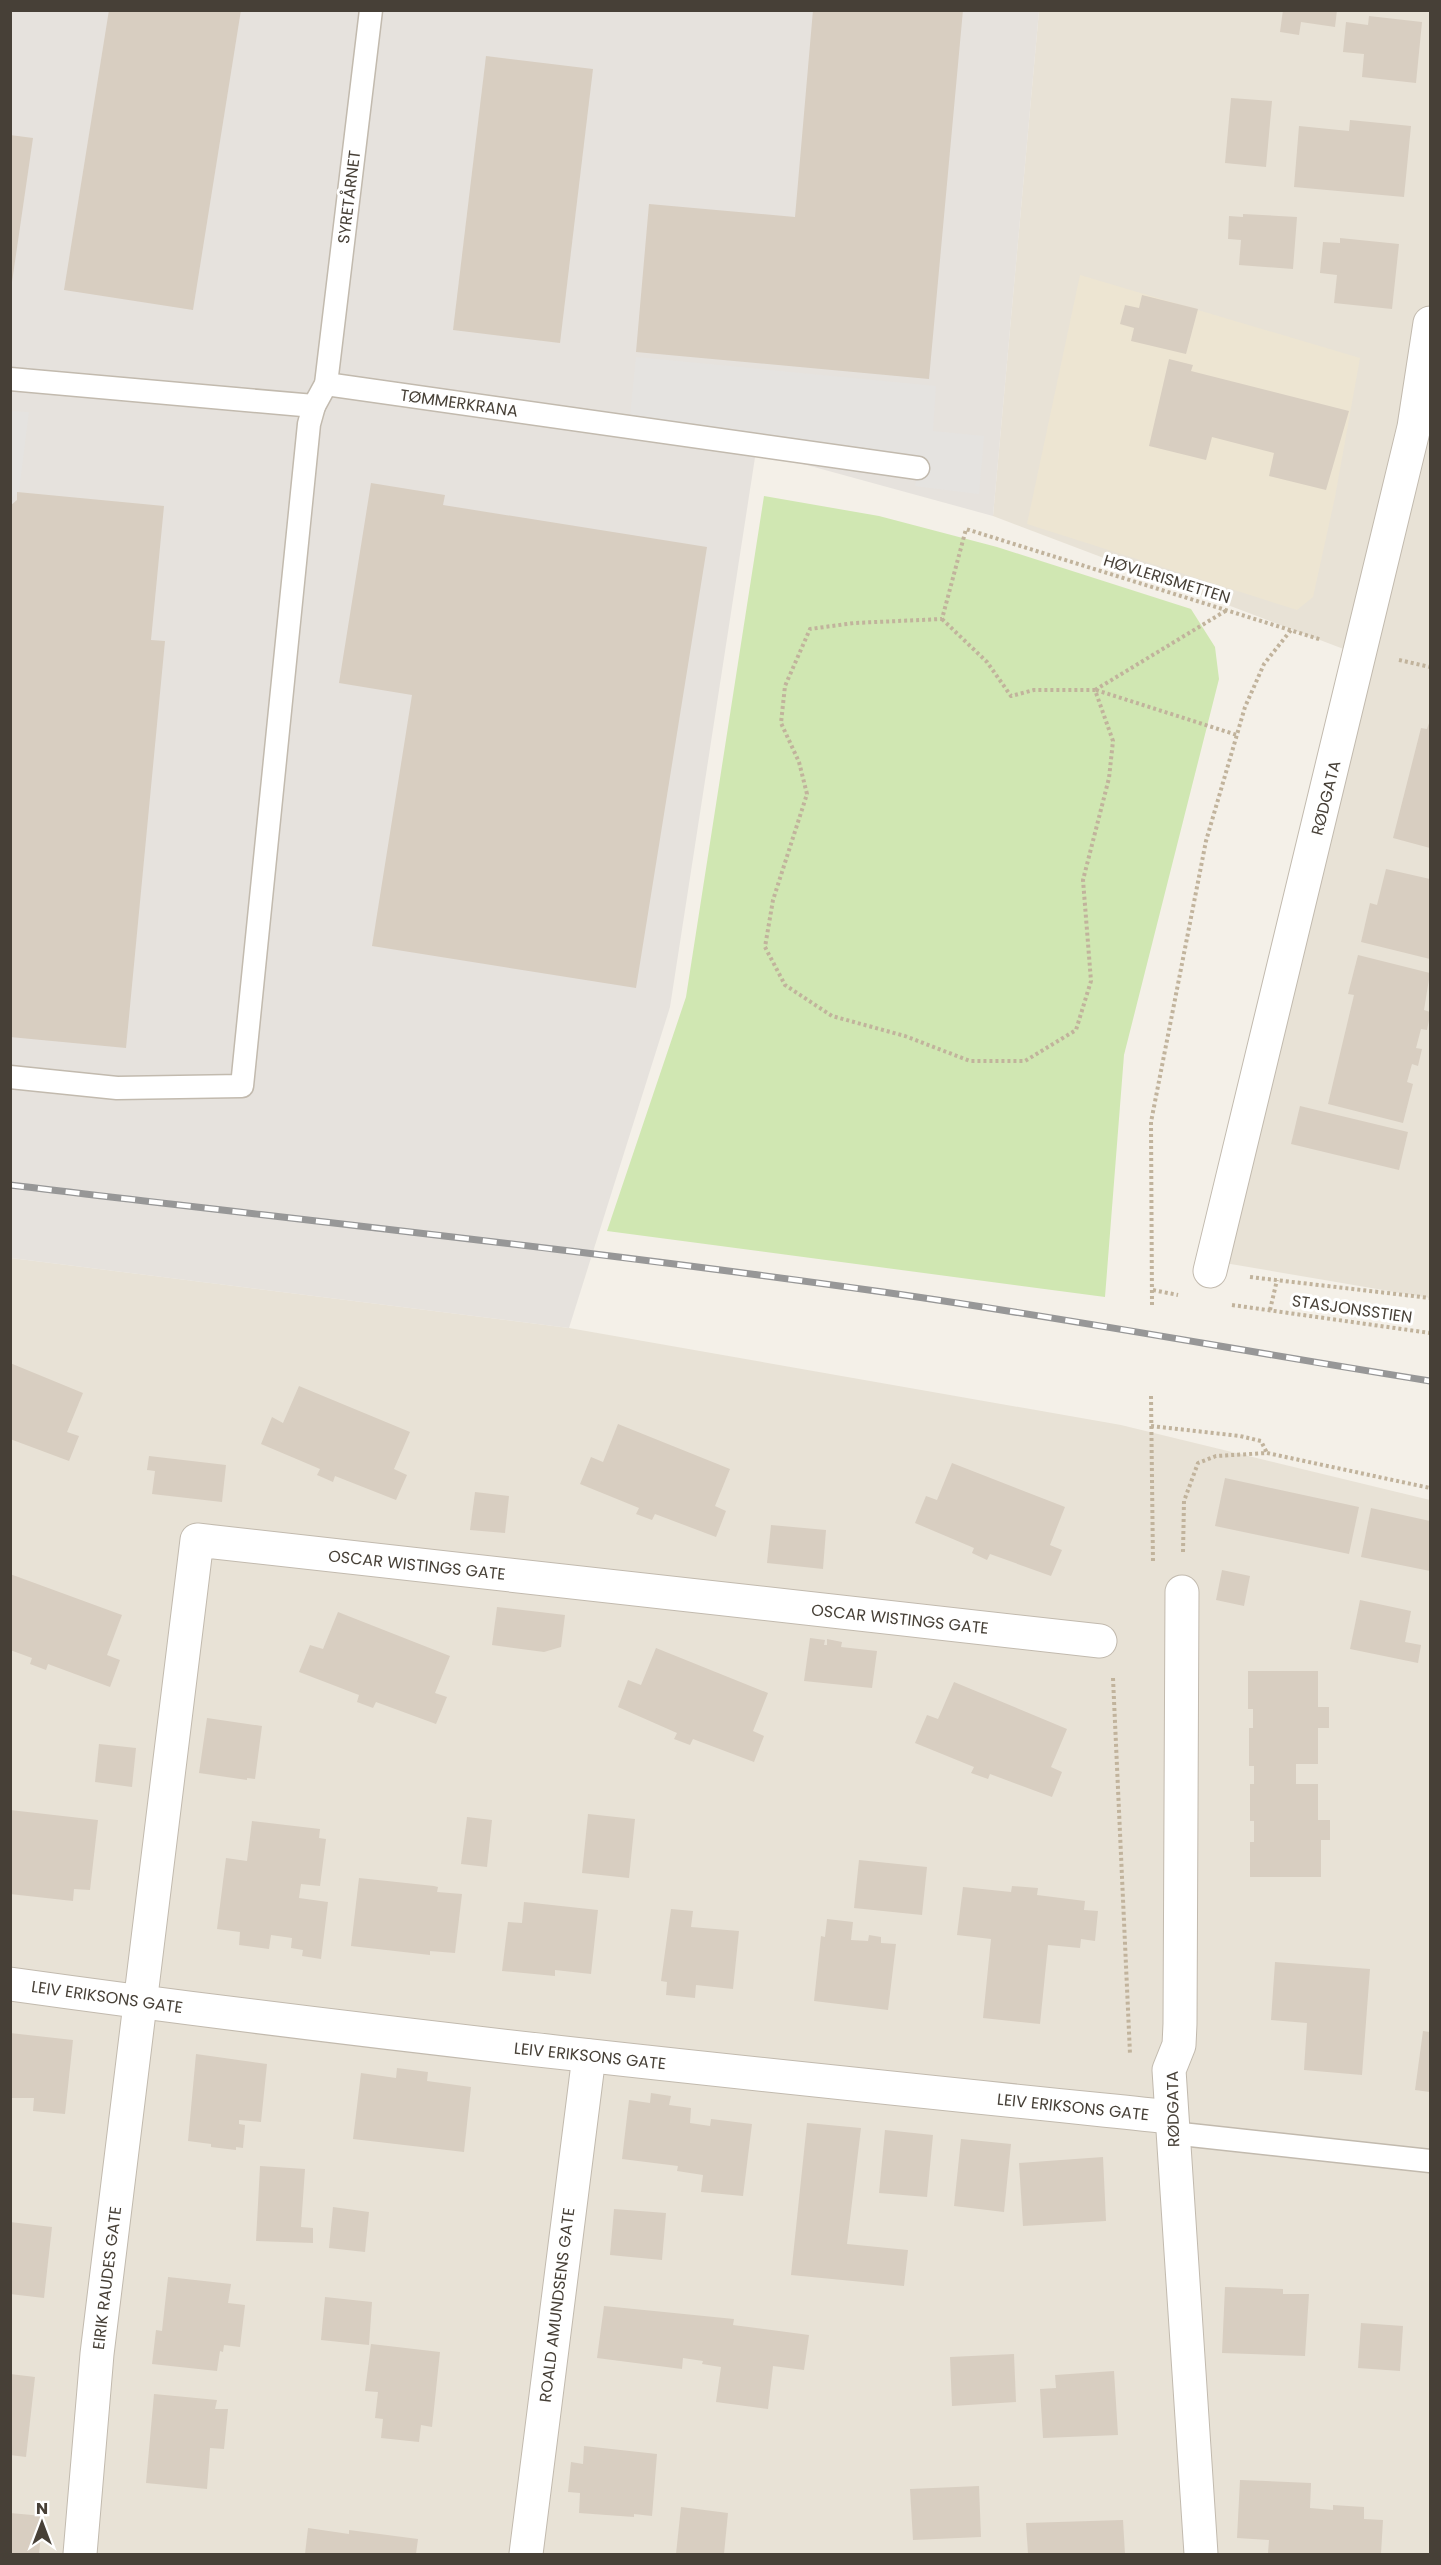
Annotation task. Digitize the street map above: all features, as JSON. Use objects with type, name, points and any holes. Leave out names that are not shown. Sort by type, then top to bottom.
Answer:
[{"type":"street","name":"RØDGATA","points":[[1210,1271],[1414,427],[1431,323]]},
{"type":"street","name":"OSCAR WISTINGS GATE","points":[[141,2002],[197,1540],[1100,1641]]},
{"type":"street","name":"RØDGATA","points":[[1182,1592],[1180,2024],[1179,2045],[1169,2070],[1201,2554]]},
{"type":"street","name":"LEIV ERIKSONS GATE","points":[[10,1984],[141,2002],[1171,2125]]},
{"type":"street","name":"EIRIK RAUDES GATE","points":[[80,2554],[97,2354],[141,2002]]},
{"type":"street","name":"ROALD AMUNDSENS GATE","points":[[526,2554],[588,2056]]},
{"type":"lane","name":"SYRETÅRNET","points":[[326,384],[371,10]]},
{"type":"lane","points":[[10,379],[314,406]]},
{"type":"lane","points":[[10,1077],[117,1088],[242,1086],[305,456],[314,406],[326,384]]},
{"type":"lane","name":"TØMMERKRANA","points":[[326,384],[918,468]]},
{"type":"lane","points":[[1171,2125],[1431,2161]]},
{"type":"path","name":"HØVLERISMETTEN","points":[[942,619],[966,529],[1361,652]]},
{"type":"path","points":[[1095,690],[1227,610]]},
{"type":"path","points":[[1095,690],[1113,741],[1109,778],[1083,880],[1091,981],[1076,1030],[1025,1060],[970,1060],[905,1036],[832,1016],[785,985],[765,947],[773,900],[807,794],[799,762],[781,723],[785,686],[810,629],[855,623],[942,619],[987,662],[1011,696],[1034,690],[1095,690],[1237,735]]},
{"type":"path","points":[[1152,1305],[1151,1122],[1206,842],[1245,708],[1264,664],[1291,630]]},
{"type":"path","points":[[1210,1271],[1431,1298]]},
{"type":"path","points":[[1270,1310],[1277,1280]]},
{"type":"path","name":"STASJONSSTIEN","points":[[1252,1308],[1431,1333]]},
{"type":"path","points":[[1151,1426],[1240,1436],[1261,1442],[1267,1454]]},
{"type":"path","points":[[1182,1592],[1184,1501],[1198,1463],[1216,1456],[1267,1454],[1431,1488]]},
{"type":"path","points":[[1100,1641],[1113,1673],[1130,2055],[1169,2070]]},
{"type":"shaded area","points":[[11,11],[1039,11],[993,516],[756,451],[670,1007],[569,1328],[11,1258]]},
{"type":"shaded area","points":[[1039,11],[1430,11],[1430,1298],[1213,1261],[1362,656],[993,516]]},
{"type":"shaded area","points":[[1080,275],[1360,358],[1335,497],[1313,597],[1297,610],[1027,524]]},
{"type":"shaded area","points":[[636,357],[936,386],[933,431],[984,436],[979,494],[915,486],[918,469],[629,427]]},
{"type":"shaded area","points":[[11,411],[29,412],[19,492],[11,499]]},
{"type":"shaded area","points":[[11,1258],[569,1328],[1121,1425],[1430,1500],[1430,2554],[11,2554]]},
{"type":"green space","points":[[764,496],[879,516],[997,547],[1191,609],[1215,647],[1219,679],[1124,1055],[1105,1297],[607,1231],[686,997]]},
{"type":"building","points":[[109,10],[241,10],[193,310],[64,290]]},
{"type":"building","points":[[813,10],[963,10],[929,379],[636,352],[649,204],[795,217]]},
{"type":"building","points":[[1283,10],[1337,10],[1335,27],[1301,22],[1299,35],[1280,32]]},
{"type":"building","points":[[1369,16],[1422,22],[1416,83],[1362,77],[1364,54],[1343,52],[1346,22],[1368,25]]},
{"type":"building","points":[[486,56],[593,69],[560,343],[453,330]]},
{"type":"building","points":[[1231,98],[1272,101],[1266,167],[1225,163]]},
{"type":"building","points":[[1350,120],[1411,126],[1404,197],[1294,187],[1299,126],[1349,131]]},
{"type":"building","points":[[10,135],[33,138],[12,282],[10,282]]},
{"type":"building","points":[[1243,214],[1297,217],[1293,269],[1239,265],[1241,240],[1228,239],[1229,216],[1243,217]]},
{"type":"building","points":[[1340,238],[1399,244],[1392,309],[1334,303],[1337,275],[1320,273],[1323,242],[1340,243]]},
{"type":"building","points":[[1142,295],[1198,309],[1186,354],[1131,341],[1134,328],[1120,324],[1125,305],[1139,308]]},
{"type":"building","points":[[1169,359],[1193,365],[1191,371],[1349,411],[1326,490],[1269,476],[1274,453],[1212,437],[1206,460],[1149,446]]},
{"type":"building","points":[[371,483],[445,495],[443,505],[707,547],[636,988],[372,946],[412,695],[339,683]]},
{"type":"building","points":[[17,492],[164,506],[151,640],[165,641],[126,1048],[10,1037],[10,506],[17,500]]},
{"type":"building","points":[[1430,720],[1430,848],[1393,838],[1421,728],[1427,729]]},
{"type":"building","points":[[1386,869],[1430,879],[1430,959],[1361,942],[1370,903],[1377,905]]},
{"type":"building","points":[[1358,955],[1430,973],[1424,1010],[1430,1012],[1430,1015],[1427,1030],[1421,1029],[1416,1048],[1422,1049],[1418,1066],[1412,1064],[1407,1082],[1413,1084],[1403,1123],[1328,1104],[1354,995],[1348,994]]},
{"type":"building","points":[[1300,1106],[1408,1132],[1399,1170],[1291,1144]]},
{"type":"building","points":[[10,1363],[83,1393],[67,1432],[79,1436],[69,1461],[10,1439]]},
{"type":"building","points":[[299,1386],[410,1432],[394,1469],[407,1475],[396,1500],[335,1476],[333,1482],[317,1475],[320,1469],[261,1444],[272,1417],[283,1423]]},
{"type":"building","points":[[618,1424],[730,1469],[715,1506],[726,1511],[716,1537],[655,1514],[652,1520],[636,1514],[639,1508],[580,1484],[591,1457],[603,1462]]},
{"type":"building","points":[[149,1456],[226,1465],[222,1502],[152,1494],[155,1471],[147,1470]]},
{"type":"building","points":[[952,1463],[1065,1507],[1050,1545],[1062,1550],[1051,1576],[990,1554],[987,1560],[972,1553],[974,1548],[915,1523],[926,1496],[937,1500]]},
{"type":"building","points":[[1225,1478],[1359,1507],[1349,1554],[1215,1526]]},
{"type":"building","points":[[475,1492],[509,1496],[505,1533],[470,1530]]},
{"type":"building","points":[[1371,1508],[1430,1521],[1430,1571],[1361,1557]]},
{"type":"building","points":[[771,1525],[826,1530],[823,1569],[767,1563]]},
{"type":"building","points":[[1222,1570],[1250,1576],[1244,1606],[1216,1600]]},
{"type":"building","points":[[10,1574],[122,1615],[107,1655],[120,1660],[110,1687],[48,1664],[46,1670],[30,1664],[32,1658],[10,1650]]},
{"type":"building","points":[[1360,1600],[1411,1611],[1405,1642],[1421,1645],[1418,1663],[1350,1649]]},
{"type":"building","points":[[497,1607],[565,1615],[561,1647],[544,1652],[492,1645]]},
{"type":"building","points":[[338,1612],[450,1656],[435,1693],[447,1697],[436,1724],[376,1702],[373,1708],[357,1702],[359,1695],[299,1672],[310,1645],[323,1649]]},
{"type":"building","points":[[810,1638],[825,1640],[824,1645],[827,1645],[827,1639],[842,1642],[841,1647],[877,1651],[872,1688],[804,1681]]},
{"type":"building","points":[[656,1648],[768,1693],[753,1731],[764,1736],[754,1762],[693,1739],[690,1745],[674,1739],[677,1733],[618,1707],[628,1680],[641,1685]]},
{"type":"building","points":[[1248,1671],[1318,1671],[1318,1707],[1329,1707],[1329,1728],[1318,1728],[1318,1764],[1296,1764],[1296,1784],[1318,1784],[1318,1820],[1330,1820],[1330,1840],[1321,1840],[1321,1877],[1250,1877],[1250,1842],[1254,1842],[1254,1821],[1250,1821],[1250,1784],[1254,1784],[1254,1766],[1249,1766],[1249,1728],[1253,1728],[1253,1709],[1248,1709]]},
{"type":"building","points":[[954,1682],[1067,1729],[1051,1767],[1062,1772],[1052,1797],[990,1774],[988,1779],[971,1773],[974,1767],[915,1743],[927,1715],[938,1719]]},
{"type":"building","points":[[207,1718],[262,1726],[255,1779],[247,1778],[247,1780],[199,1773]]},
{"type":"building","points":[[99,1744],[136,1748],[132,1787],[95,1782]]},
{"type":"building","points":[[10,1810],[98,1820],[90,1890],[74,1889],[73,1901],[10,1894]]},
{"type":"building","points":[[588,1814],[635,1819],[629,1878],[582,1873]]},
{"type":"building","points":[[467,1817],[492,1820],[487,1867],[461,1864]]},
{"type":"building","points":[[252,1821],[320,1829],[319,1838],[326,1839],[320,1886],[301,1884],[299,1898],[328,1902],[321,1959],[302,1956],[303,1950],[291,1948],[292,1938],[271,1935],[269,1949],[239,1945],[240,1932],[217,1929],[226,1858],[247,1861]]},
{"type":"building","points":[[859,1860],[927,1867],[922,1915],[854,1908]]},
{"type":"building","points":[[359,1878],[434,1886],[438,1887],[437,1892],[462,1894],[455,1953],[430,1951],[430,1955],[351,1946]]},
{"type":"building","points":[[1012,1886],[1038,1888],[1037,1895],[1085,1901],[1084,1910],[1098,1911],[1095,1941],[1081,1939],[1080,1948],[1048,1945],[1040,2024],[983,2018],[991,1939],[957,1935],[963,1887],[1011,1892]]},
{"type":"building","points":[[524,1902],[598,1910],[591,1974],[555,1970],[555,1976],[502,1971],[508,1922],[522,1923]]},
{"type":"building","points":[[671,1909],[693,1911],[691,1927],[739,1931],[733,1989],[696,1985],[695,1998],[666,1995],[667,1982],[661,1981]]},
{"type":"building","points":[[827,1919],[853,1922],[851,1940],[868,1941],[869,1935],[881,1937],[881,1943],[896,1944],[888,2010],[814,2001],[821,1936],[825,1937]]},
{"type":"building","points":[[1275,1962],[1370,1969],[1362,2075],[1304,2070],[1307,2023],[1271,2020]]},
{"type":"building","points":[[1423,2031],[1430,2032],[1430,2092],[1415,2090]]},
{"type":"building","points":[[10,2033],[73,2040],[65,2114],[33,2111],[34,2098],[10,2098]]},
{"type":"building","points":[[196,2054],[267,2064],[261,2122],[239,2120],[239,2124],[245,2125],[243,2148],[236,2147],[236,2150],[211,2147],[211,2144],[188,2141]]},
{"type":"building","points":[[397,2068],[428,2072],[427,2081],[471,2087],[464,2152],[353,2139],[361,2073],[396,2078]]},
{"type":"building","points":[[651,2093],[671,2096],[669,2105],[691,2108],[690,2123],[710,2126],[711,2119],[752,2124],[743,2196],[701,2192],[703,2175],[677,2171],[678,2166],[622,2159],[629,2100],[650,2103]]},
{"type":"building","points":[[807,2123],[861,2128],[847,2244],[908,2250],[904,2286],[791,2275]]},
{"type":"building","points":[[885,2130],[933,2135],[927,2197],[879,2193]]},
{"type":"building","points":[[961,2139],[1011,2144],[1004,2212],[954,2206]]},
{"type":"building","points":[[1103,2157],[1106,2221],[1023,2226],[1019,2163]]},
{"type":"building","points":[[260,2166],[305,2169],[301,2227],[313,2228],[313,2243],[256,2241]]},
{"type":"building","points":[[333,2207],[369,2212],[365,2252],[329,2248]]},
{"type":"building","points":[[614,2209],[666,2213],[662,2260],[610,2255]]},
{"type":"building","points":[[10,2222],[52,2227],[44,2298],[10,2294]]},
{"type":"building","points":[[168,2277],[231,2284],[228,2303],[245,2305],[240,2347],[224,2345],[223,2352],[220,2351],[217,2371],[152,2364],[156,2330],[162,2331]]},
{"type":"building","points":[[1225,2287],[1283,2289],[1283,2294],[1309,2294],[1305,2356],[1222,2353]]},
{"type":"building","points":[[325,2297],[372,2302],[369,2345],[321,2340]]},
{"type":"building","points":[[604,2306],[734,2319],[733,2325],[809,2335],[804,2370],[773,2366],[768,2409],[716,2402],[721,2367],[683,2358],[682,2369],[597,2358]]},
{"type":"building","points":[[1361,2323],[1403,2326],[1400,2371],[1358,2368]]},
{"type":"building","points":[[371,2344],[440,2352],[432,2427],[421,2425],[419,2442],[381,2438],[383,2419],[375,2418],[378,2392],[365,2391]]},
{"type":"building","points":[[1014,2354],[1016,2402],[952,2406],[950,2357]]},
{"type":"building","points":[[1114,2371],[1118,2435],[1043,2438],[1040,2389],[1056,2388],[1055,2375]]},
{"type":"building","points":[[10,2374],[35,2377],[26,2457],[10,2455]]},
{"type":"building","points":[[154,2394],[217,2400],[215,2409],[228,2409],[224,2449],[210,2448],[207,2489],[146,2483]]},
{"type":"building","points":[[584,2446],[657,2454],[652,2516],[579,2513],[580,2493],[568,2492],[571,2462],[583,2464]]},
{"type":"building","points":[[1240,2480],[1311,2483],[1310,2508],[1333,2510],[1333,2505],[1364,2507],[1364,2519],[1383,2520],[1381,2554],[1272,2554],[1268,2553],[1269,2540],[1237,2538]]},
{"type":"building","points":[[979,2486],[981,2537],[913,2540],[910,2489]]},
{"type":"building","points":[[681,2507],[728,2513],[724,2554],[676,2554]]},
{"type":"building","points":[[10,2513],[43,2516],[39,2554],[10,2554]]},
{"type":"building","points":[[1123,2520],[1125,2554],[1028,2554],[1026,2523]]},
{"type":"building","points":[[308,2528],[349,2534],[349,2530],[418,2539],[416,2554],[305,2554]]},
{"type":"railway","points":[[10,1185],[556,1249],[883,1292],[1430,1381]]}]
